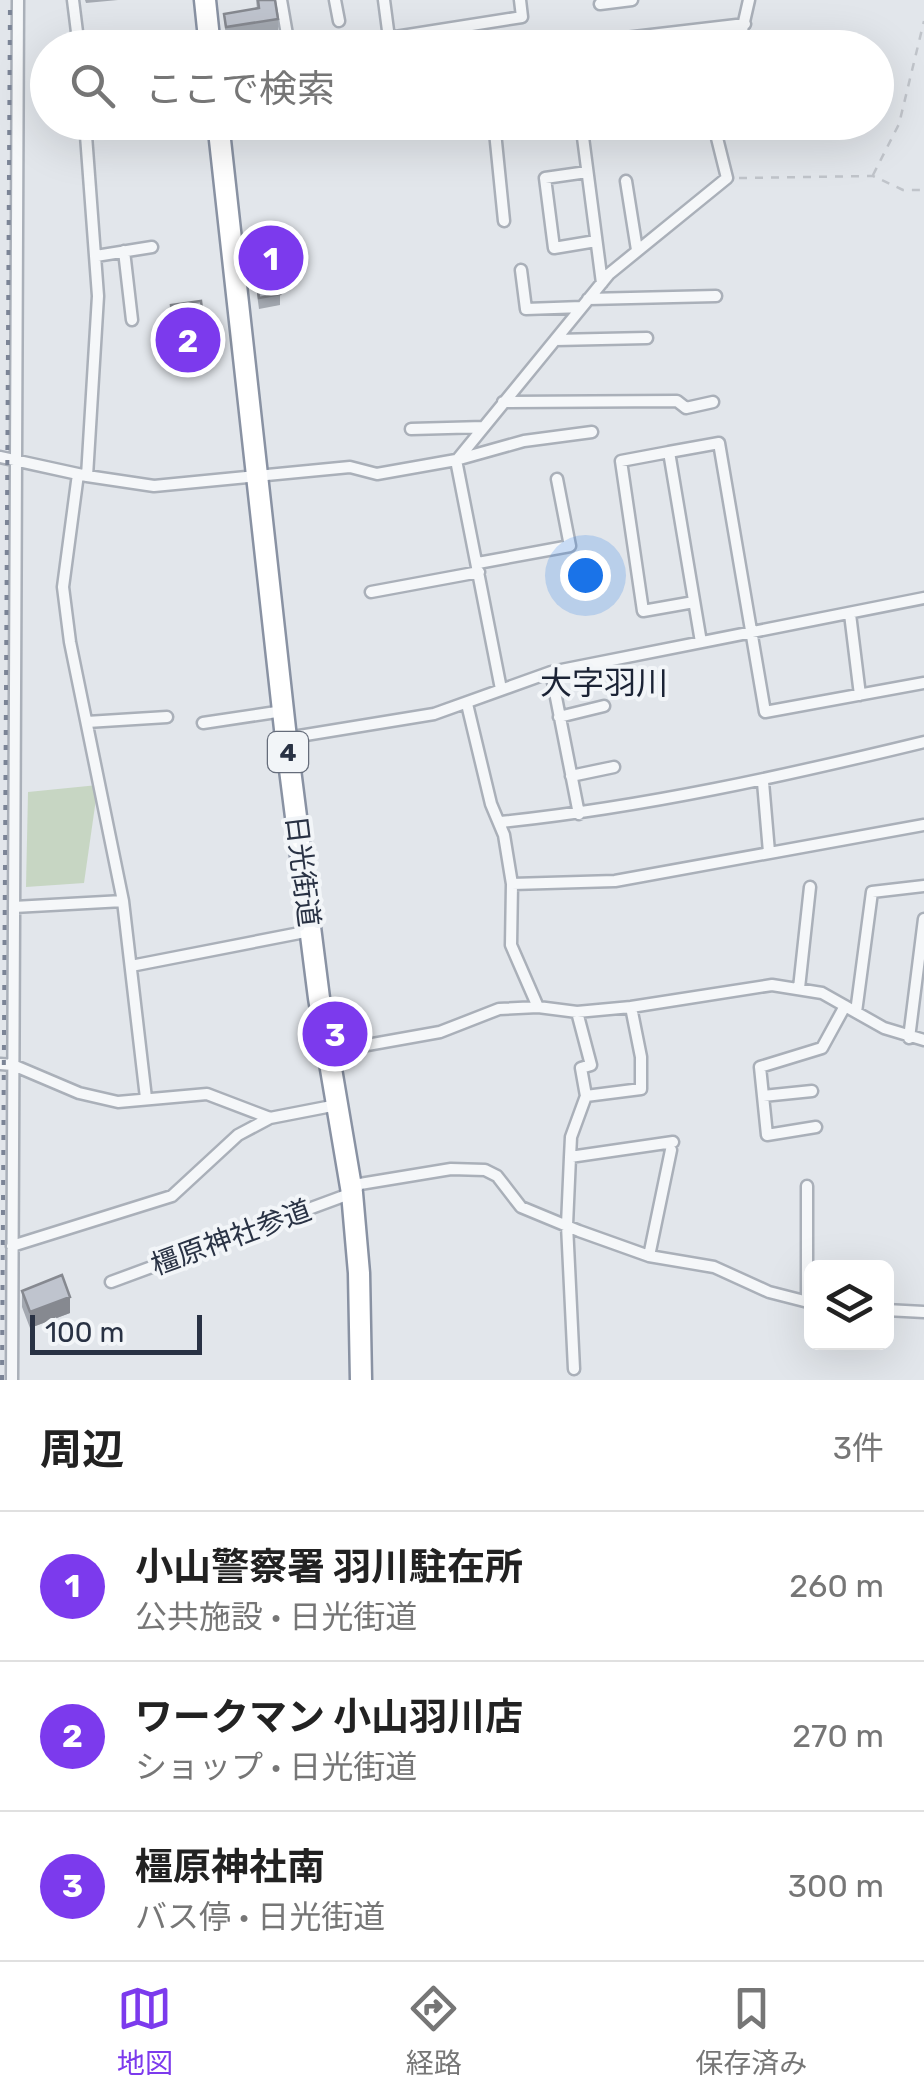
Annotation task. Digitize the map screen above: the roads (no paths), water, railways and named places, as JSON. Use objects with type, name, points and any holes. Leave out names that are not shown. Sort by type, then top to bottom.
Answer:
[{"type":"highway","points":[[205,0],[208,30]]},
{"type":"highway","name":"日光街道","points":[[220,140],[282,711],[310,931],[352,1192],[359,1273],[361,1380]]},
{"type":"street","points":[[12,1380],[18,0]]},
{"type":"street","points":[[73,0],[77,30]]},
{"type":"street","points":[[280,0],[286,30]]},
{"type":"street","points":[[335,0],[339,21]]},
{"type":"street","points":[[384,0],[388,30]]},
{"type":"street","points":[[440,30],[522,17],[520,0]]},
{"type":"street","points":[[600,4],[632,0]]},
{"type":"street","points":[[743,30],[749,0]]},
{"type":"street","points":[[694,30],[745,24]]},
{"type":"street","points":[[86,140],[98,296],[83,475],[62,587],[123,902],[146,1098]]},
{"type":"street","points":[[496,140],[504,221]]},
{"type":"street","points":[[583,140],[602,284]]},
{"type":"street","points":[[456,460],[602,284],[637,250],[727,178],[718,140]]},
{"type":"street","points":[[587,172],[545,178],[554,248],[596,241]]},
{"type":"street","points":[[626,181],[637,250]]},
{"type":"street","points":[[96,256],[152,247]]},
{"type":"street","points":[[124,251],[132,320]]},
{"type":"street","points":[[522,270],[526,309],[716,296]]},
{"type":"street","points":[[555,340],[647,338]]},
{"type":"street","points":[[503,402],[677,401],[686,408],[713,402]]},
{"type":"street","points":[[411,429],[484,428]]},
{"type":"street","points":[[0,456],[83,475],[170,486],[350,468],[378,474],[456,460],[524,441],[592,432]]},
{"type":"street","points":[[694,602],[643,611],[621,461],[719,443],[765,712],[924,683]]},
{"type":"street","points":[[669,452],[701,642]]},
{"type":"street","points":[[456,460],[501,689]]},
{"type":"street","points":[[371,592],[570,546],[556,479]]},
{"type":"street","points":[[286,738],[434,714],[551,672],[924,598]]},
{"type":"street","points":[[850,614],[860,695]]},
{"type":"street","points":[[551,672],[578,814]]},
{"type":"street","points":[[467,704],[491,804],[501,822],[512,884],[511,945],[538,1007]]},
{"type":"street","points":[[558,716],[604,706]]},
{"type":"street","points":[[203,723],[282,711]]},
{"type":"street","points":[[86,722],[167,717]]},
{"type":"street","points":[[501,822],[578,814],[763,782],[924,742]]},
{"type":"street","points":[[571,776],[614,767]]},
{"type":"street","points":[[763,782],[769,852]]},
{"type":"street","points":[[512,884],[615,882],[924,825]]},
{"type":"street","points":[[856,1012],[872,892],[924,886]]},
{"type":"street","points":[[799,988],[810,887]]},
{"type":"street","points":[[14,907],[123,902]]},
{"type":"street","points":[[909,1038],[924,919]]},
{"type":"street","points":[[131,966],[310,931]]},
{"type":"street","points":[[328,1052],[440,1032],[499,1009],[538,1007],[577,1012],[760,986],[799,988],[822,994],[909,1038],[924,1040]]},
{"type":"street","points":[[816,1127],[767,1134],[760,1066],[822,1048],[845,1006]]},
{"type":"street","points":[[586,1096],[641,1089],[631,1007]]},
{"type":"street","points":[[574,1370],[567,1225],[571,1137],[586,1096],[580,1068],[590,1065],[577,1012]]},
{"type":"street","points":[[0,1064],[13,1065],[79,1093],[118,1102],[208,1094],[270,1118]]},
{"type":"street","points":[[763,1096],[812,1091]]},
{"type":"street","points":[[12,1246],[172,1196],[238,1135],[270,1118],[338,1105]]},
{"type":"street","points":[[570,1157],[672,1146],[648,1256]]},
{"type":"street","name":"橿原神社参道","points":[[111,1282],[352,1192],[360,1184],[451,1169],[485,1170],[497,1176],[521,1207],[567,1225]]},
{"type":"street","points":[[807,1186],[808,1260]]},
{"type":"street","points":[[567,1225],[648,1256],[714,1267],[769,1292],[804,1302]]},
{"type":"street","points":[[894,1310],[924,1312]]},
{"type":"railway","points":[[2,1380],[10,0]]},
{"type":"place","name":"小山警察署 羽川駐在所","points":[[271,258]]},
{"type":"place","name":"ワークマン 小山羽川店","points":[[188,340]]},
{"type":"place","name":"橿原神社南","points":[[335,1034]]},
{"type":"district","name":"大字羽川","points":[[604,683]]}]
